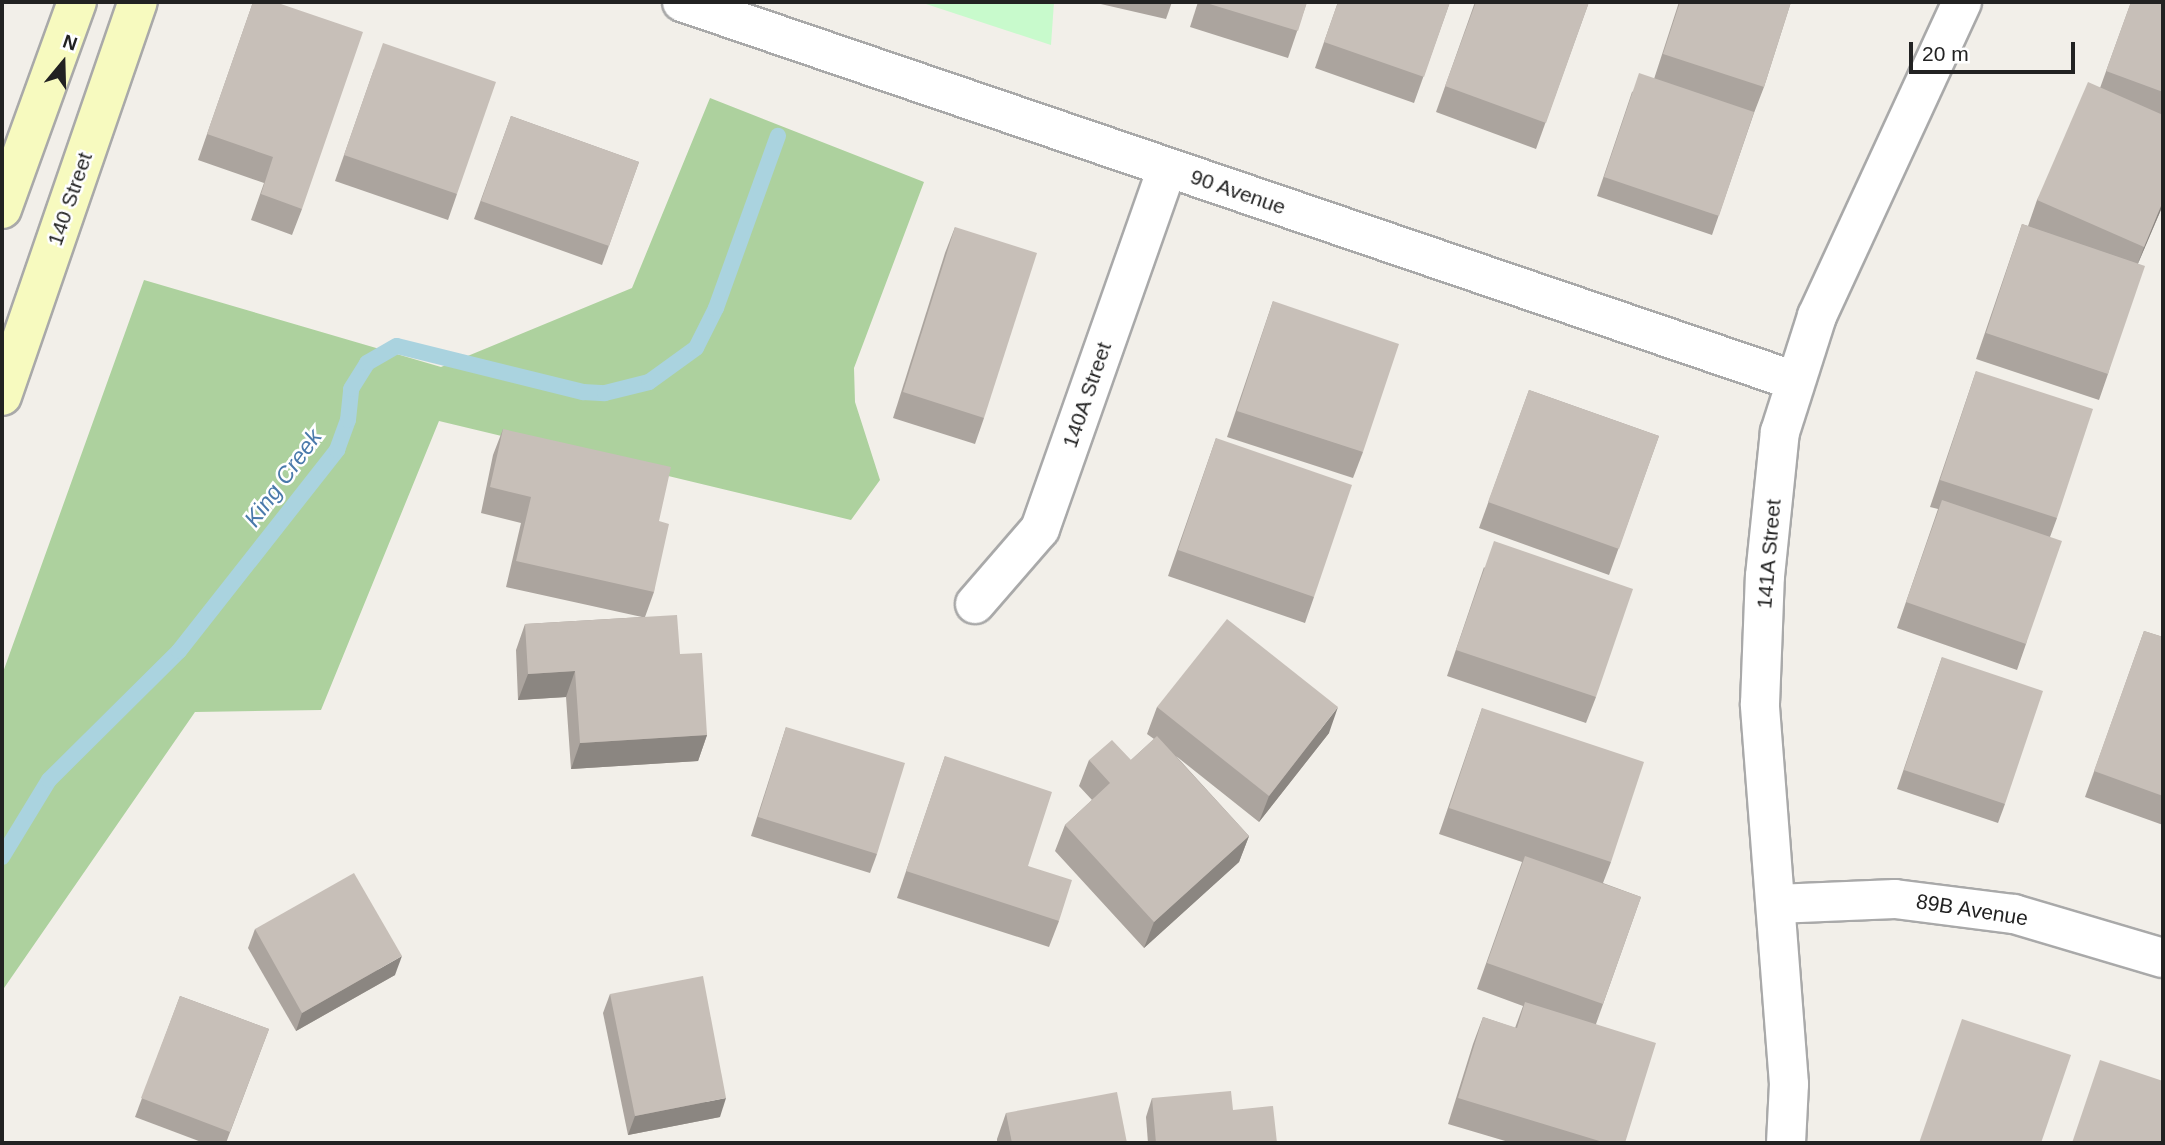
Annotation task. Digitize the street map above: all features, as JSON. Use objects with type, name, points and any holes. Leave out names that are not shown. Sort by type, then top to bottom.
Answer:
[{"type":"main road","points":[[2,209],[77,2]]},
{"type":"main road","name":"140 Street","points":[[2,397],[138,2]]},
{"type":"street","name":"90 Avenue","points":[[682,2],[1795,381]]},
{"type":"street","name":"141A Street","points":[[1786,1143],[1789,1084],[1760,704],[1763,615],[1780,432],[1817,316],[1962,2]]},
{"type":"street","name":"140A Street","points":[[975,604],[1040,529],[1167,168]]},
{"type":"street","name":"89B Avenue","points":[[1776,904],[1895,899],[2014,914],[2163,958]]},
{"type":"green space","points":[[920,2],[1054,2],[1051,45]]},
{"type":"green space","points":[[710,98],[924,182],[854,368],[855,402],[880,480],[851,520],[439,421],[321,710],[195,712],[2,991],[2,675],[144,280],[441,367],[632,288]]},
{"type":"building","points":[[253,2],[275,2],[363,32],[302,209],[261,194],[273,157],[207,134]]},
{"type":"building","points":[[1203,2],[1307,2],[1298,31]]},
{"type":"building","points":[[1338,2],[1450,2],[1424,77],[1324,42]]},
{"type":"building","points":[[1476,2],[1589,2],[1546,123],[1445,86]]},
{"type":"building","points":[[1680,2],[1791,2],[1764,87],[1663,54]]},
{"type":"building","points":[[2131,2],[2163,2],[2163,92],[2106,71]]},
{"type":"building","points":[[383,43],[496,82],[457,194],[344,155]]},
{"type":"building","points":[[1639,73],[1754,112],[1719,216],[1604,177]]},
{"type":"building","points":[[2088,82],[2163,115],[2163,201],[2144,247],[2037,200]]},
{"type":"building","points":[[511,116],[639,162],[609,246],[481,201]]},
{"type":"building","points":[[2022,224],[2145,266],[2108,374],[1986,333]]},
{"type":"building","points":[[955,227],[1037,253],[984,418],[903,392]]},
{"type":"building","points":[[1273,301],[1399,344],[1363,452],[1237,411]]},
{"type":"building","points":[[1976,371],[2093,409],[2057,518],[1940,480]]},
{"type":"building","points":[[1529,390],[1659,436],[1619,549],[1488,502]]},
{"type":"building","points":[[503,429],[671,467],[659,521],[669,524],[654,592],[516,561],[531,497],[490,487]]},
{"type":"building","points":[[1216,438],[1352,485],[1314,597],[1178,550]]},
{"type":"building","points":[[1942,500],[2062,541],[2026,644],[1906,602]]},
{"type":"building","points":[[1494,541],[1633,589],[1596,697],[1456,650]]},
{"type":"building","points":[[677,615],[680,654],[702,653],[707,735],[580,743],[575,671],[528,674],[525,624]]},
{"type":"building","points":[[1227,619],[1338,707],[1269,796],[1157,707]]},
{"type":"building","points":[[2144,631],[2163,637],[2163,796],[2094,771]]},
{"type":"building","points":[[1942,657],[2043,691],[2005,804],[1904,770]]},
{"type":"building","points":[[1482,708],[1644,762],[1611,862],[1449,808]]},
{"type":"building","points":[[786,727],[905,763],[877,854],[758,817]]},
{"type":"building","points":[[1157,736],[1249,836],[1154,922],[1065,825],[1110,783],[1089,760],[1112,740],[1131,760]]},
{"type":"building","points":[[945,756],[1052,792],[1028,866],[1072,880],[1059,921],[906,871]]},
{"type":"building","points":[[1525,856],[1641,897],[1603,1004],[1487,963]]},
{"type":"building","points":[[354,873],[402,956],[302,1013],[255,929]]},
{"type":"building","points":[[703,976],[726,1098],[635,1116],[610,994]]},
{"type":"building","points":[[180,996],[269,1029],[230,1132],[141,1098]]},
{"type":"building","points":[[1525,1002],[1656,1043],[1625,1143],[1606,1143],[1458,1098],[1483,1017],[1517,1028]]},
{"type":"building","points":[[1962,1019],[2071,1055],[2041,1143],[1919,1143]]},
{"type":"building","points":[[2100,1060],[2163,1081],[2163,1143],[2072,1143]]},
{"type":"building","points":[[1231,1091],[1233,1110],[1273,1106],[1277,1143],[1156,1143],[1152,1098]]},
{"type":"building","points":[[1117,1092],[1127,1143],[1012,1143],[1006,1113]]},
{"type":"waterway","name":"King Creek","points":[[2,857],[49,780],[179,651],[337,450],[348,420],[351,389],[367,363],[397,346],[583,392],[605,393],[649,382],[696,348],[716,308],[778,136]]}]
